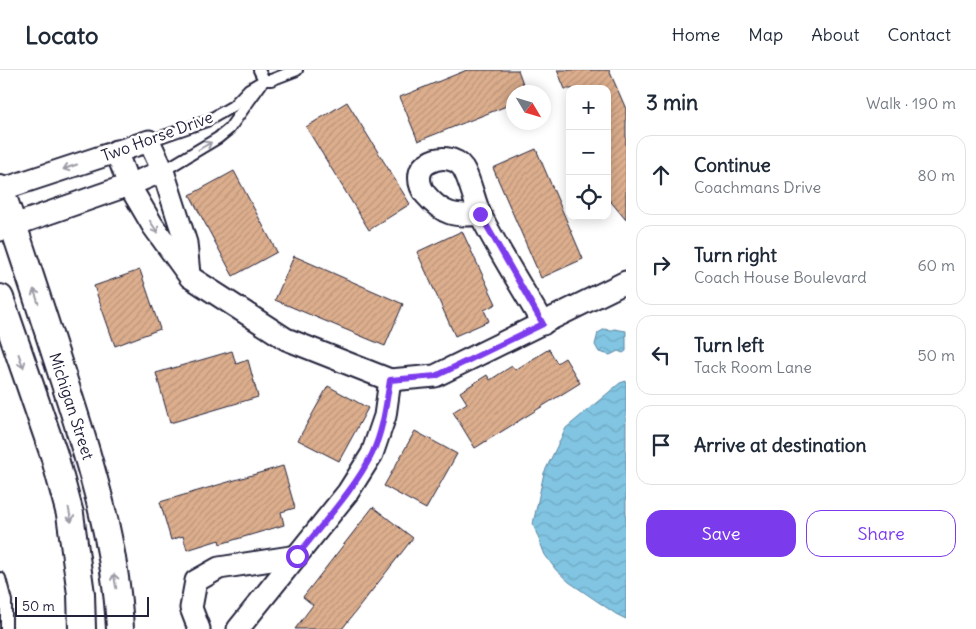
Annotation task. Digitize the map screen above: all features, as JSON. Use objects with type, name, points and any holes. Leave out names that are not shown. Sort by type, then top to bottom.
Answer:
[{"type":"street","name":"Two Horse Drive","points":[[0,190],[150,141]]},
{"type":"street","points":[[150,141],[163,171],[186,243],[190,277]]},
{"type":"street","points":[[116,151],[129,185],[154,226],[190,277],[286,339],[390,380],[436,376],[626,282]]},
{"type":"street","name":"Two Horse Drive","points":[[7,227],[129,185],[163,171]]},
{"type":"street","name":"Michigan Street","points":[[0,190],[7,227],[89,457],[108,535],[119,600],[120,629]]},
{"type":"street","points":[[480,214],[543,324]]},
{"type":"street","name":"Michigan Street","points":[[0,298],[54,455],[70,514],[81,594],[82,629]]},
{"type":"street","points":[[238,629],[348,492],[372,454],[385,416],[390,380]]},
{"type":"street","points":[[198,629],[191,608],[196,581],[219,568],[297,556]]},
{"type":"lane","points":[[259,70],[264,80],[271,80],[297,70]]},
{"type":"lane","name":"Two Horse Drive","points":[[150,141],[208,121],[233,106],[249,89],[264,80]]},
{"type":"lane","name":"Two Horse Drive","points":[[163,171],[218,138],[229,129],[264,80]]},
{"type":"lane","points":[[0,578],[6,601],[6,629]]},
{"type":"water","points":[[605,329],[610,331],[614,329],[626,331],[626,351],[623,353],[618,351],[610,355],[599,352],[595,345],[598,333]]},
{"type":"water","points":[[626,381],[626,619],[569,582],[556,570],[545,555],[533,524],[544,473],[566,428],[620,383]]},
{"type":"building","points":[[467,70],[518,70],[523,85],[506,85],[506,106],[418,141],[400,97]]},
{"type":"building","points":[[557,70],[609,70],[626,109],[626,220],[611,202],[611,85],[566,85],[565,89]]},
{"type":"building","points":[[347,102],[410,204],[369,230],[306,127]]},
{"type":"building","points":[[536,149],[583,259],[541,278],[493,168]]},
{"type":"building","points":[[234,171],[277,252],[233,276],[190,195]]},
{"type":"building","points":[[462,231],[496,304],[484,310],[489,321],[455,336],[417,252]]},
{"type":"building","points":[[294,256],[403,304],[385,346],[275,300]]},
{"type":"building","points":[[140,270],[160,329],[115,346],[94,286]]},
{"type":"building","points":[[549,349],[557,363],[565,358],[580,383],[475,448],[453,412],[467,403],[460,392],[487,375],[490,380],[512,366],[515,370]]},
{"type":"building","points":[[232,351],[236,364],[248,360],[258,397],[170,423],[156,373]]},
{"type":"building","points":[[328,386],[368,408],[339,461],[298,440]]},
{"type":"building","points":[[415,431],[457,454],[426,509],[384,486]]},
{"type":"building","points":[[283,466],[295,508],[281,512],[284,525],[220,544],[219,540],[187,550],[183,536],[171,540],[160,502]]},
{"type":"building","points":[[373,507],[413,538],[342,629],[295,629],[313,605],[303,597]]},
{"type":"route","points":[[297,556],[348,492],[372,454],[385,416],[390,380],[436,376],[543,324],[480,214]]}]
